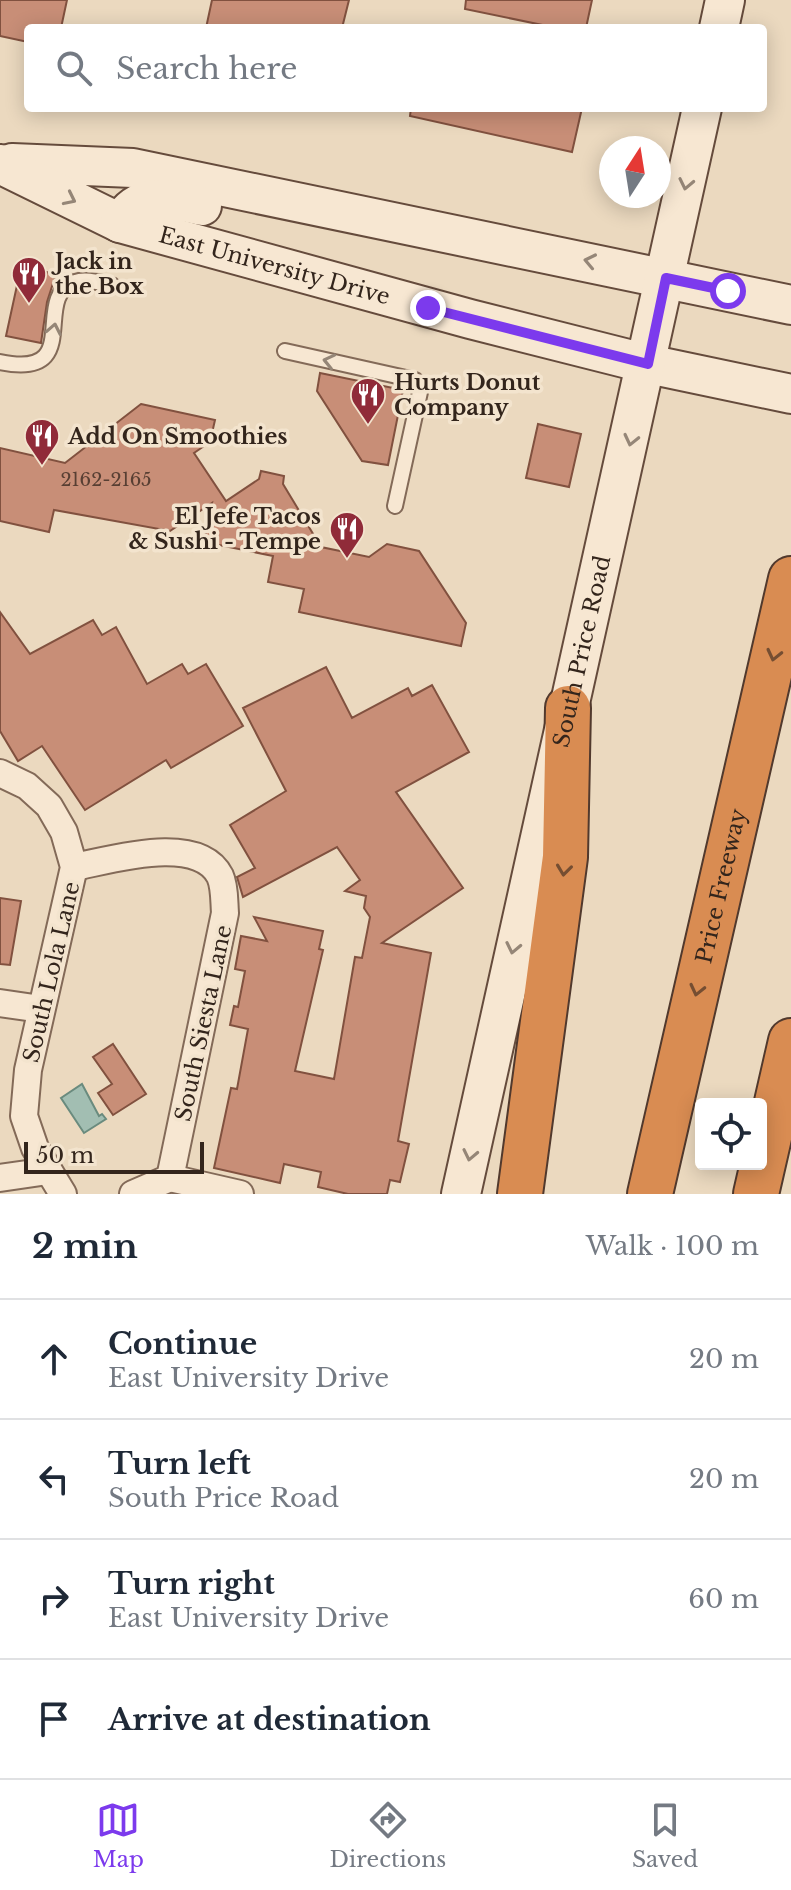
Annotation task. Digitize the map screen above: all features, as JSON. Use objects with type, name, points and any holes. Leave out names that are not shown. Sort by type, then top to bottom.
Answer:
[{"type":"highway","name":"Price Freeway","points":[[650,1194],[791,579]]},
{"type":"highway","points":[[520,1194],[565,857],[568,708]]},
{"type":"highway","points":[[756,1194],[791,1041]]},
{"type":"main road","points":[[720,24],[725,0]]},
{"type":"main road","name":"South Price Road","points":[[461,1194],[568,708],[648,364],[701,112]]},
{"type":"main road","name":"East University Drive","points":[[0,163],[133,168],[791,305]]},
{"type":"main road","name":"East University Drive","points":[[0,163],[120,223],[648,364],[791,394]]},
{"type":"main road","points":[[120,223],[129,209],[154,197],[287,221],[354,212]]},
{"type":"street","name":"South Lola Lane","points":[[0,773],[27,786],[49,806],[64,832],[74,867],[28,1070],[24,1116],[48,1171],[63,1194]]},
{"type":"street","name":"South Siesta Lane","points":[[74,867],[181,851],[208,863],[219,875],[225,913],[170,1178]]},
{"type":"street","points":[[0,1003],[41,1009]]},
{"type":"street","points":[[0,1178],[48,1171]]},
{"type":"street","points":[[133,1194],[170,1178],[240,1194]]},
{"type":"lane","points":[[0,362],[24,367],[35,365],[44,357],[50,347],[59,297],[66,287],[76,281],[112,285]]},
{"type":"lane","points":[[285,351],[415,380],[420,392],[395,506]]},
{"type":"shaded area","points":[[82,1084],[99,1116],[102,1114],[106,1119],[84,1133],[61,1098]]},
{"type":"building","points":[[0,0],[67,0],[62,24],[24,24],[24,41],[0,36]]},
{"type":"building","points":[[212,0],[349,0],[343,24],[207,24]]},
{"type":"building","points":[[466,0],[592,0],[587,24],[538,24],[465,9]]},
{"type":"building","points":[[410,112],[581,112],[572,152],[410,116]]},
{"type":"building","name":"Jack in the Box","points":[[21,267],[56,274],[47,302],[41,343],[6,336]]},
{"type":"building","name":"Hurts Donut Company","points":[[320,373],[403,390],[388,465],[362,461],[317,391]]},
{"type":"building","points":[[141,404],[215,420],[210,442],[194,453],[226,501],[259,479],[261,471],[284,476],[283,484],[321,547],[369,557],[387,544],[419,551],[466,623],[461,646],[299,612],[304,589],[268,582],[273,556],[204,542],[212,503],[170,531],[54,510],[49,532],[0,521],[0,448],[65,463]]},
{"type":"building","points":[[538,424],[581,434],[569,487],[526,478]]},
{"type":"building","points":[[0,612],[30,654],[93,620],[102,635],[116,627],[147,684],[182,664],[188,674],[206,664],[243,726],[171,768],[166,760],[85,810],[42,746],[18,761],[0,731]]},
{"type":"building","points":[[326,667],[352,718],[408,688],[412,696],[432,685],[469,752],[396,792],[463,888],[382,943],[431,953],[398,1141],[409,1144],[400,1182],[390,1180],[387,1194],[348,1194],[318,1187],[321,1172],[284,1164],[280,1183],[214,1168],[231,1088],[237,1089],[248,1029],[230,1025],[234,1006],[238,1007],[245,971],[235,969],[241,936],[267,941],[254,917],[323,931],[319,949],[323,950],[295,1071],[334,1079],[355,957],[362,958],[370,917],[364,908],[366,896],[345,891],[360,880],[337,847],[243,897],[237,877],[255,868],[230,825],[286,791],[243,708]]},
{"type":"building","points":[[0,898],[21,901],[10,965],[0,964]]},
{"type":"building","points":[[113,1044],[146,1094],[113,1115],[98,1093],[112,1084],[93,1057]]},
{"type":"place","name":"Jack in the Box","points":[[29,305]]},
{"type":"place","name":"Hurts Donut Company","points":[[368,426]]},
{"type":"place","name":"Add On Smoothies","points":[[42,467]]},
{"type":"place","name":"El Jefe Tacos & Sushi - Tempe","points":[[347,560]]},
{"type":"route","points":[[428,308],[648,364],[666,278],[728,291]]}]
